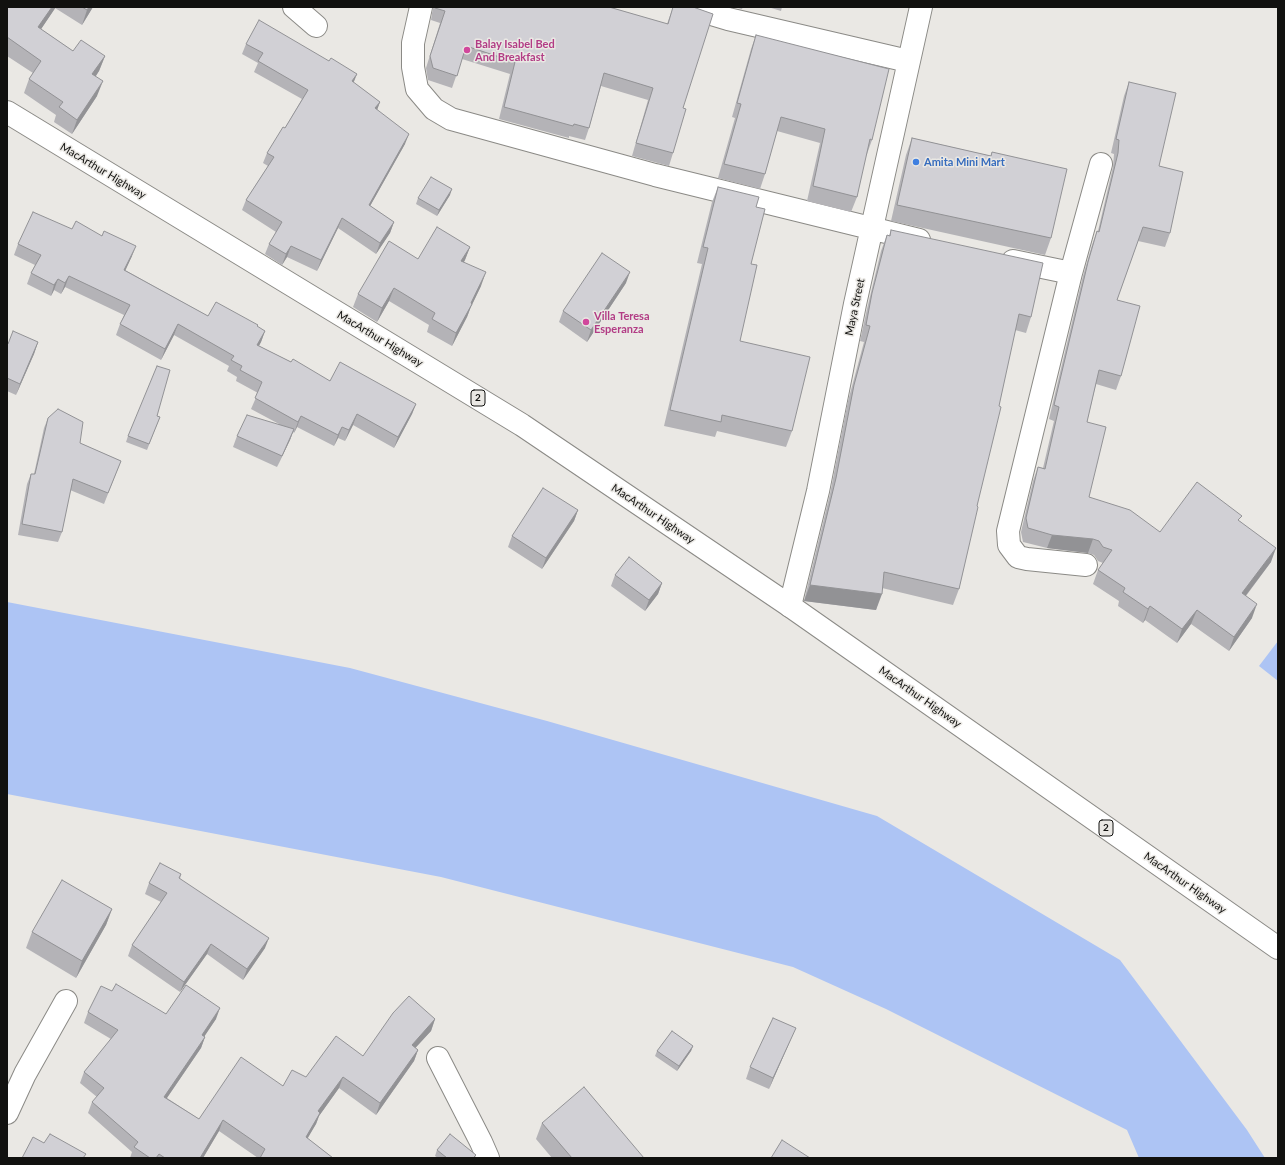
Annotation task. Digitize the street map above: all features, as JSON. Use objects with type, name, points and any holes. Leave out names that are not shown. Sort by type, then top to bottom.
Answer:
[{"type":"main road","points":[[294,7],[316,26]]},
{"type":"main road","points":[[421,7],[413,42],[413,67],[417,89],[434,109],[451,119],[655,175],[871,230],[940,245]]},
{"type":"main road","points":[[688,7],[728,19],[908,61]]},
{"type":"main road","name":"Maya Street","points":[[790,606],[818,491],[871,230],[921,7]]},
{"type":"main road","name":"MacArthur Highway","points":[[7,112],[522,425],[790,606],[1278,948]]},
{"type":"main road","points":[[1086,565],[1027,559],[1018,556],[1012,551],[1008,538],[1008,532],[1070,273],[1101,164]]},
{"type":"main road","points":[[994,257],[1070,273]]},
{"type":"main road","points":[[7,1113],[25,1074],[66,1001]]},
{"type":"main road","points":[[438,1058],[488,1158]]},
{"type":"water","points":[[7,602],[350,668],[547,721],[877,816],[1120,960],[1247,1130],[1265,1158],[1139,1158],[1127,1130],[886,1009],[793,967],[441,877],[7,794]]},
{"type":"water","points":[[1278,641],[1278,681],[1259,666]]},
{"type":"building","points":[[7,7],[52,7],[38,27],[73,51],[81,40],[105,56],[92,74],[103,81],[77,120],[59,107],[63,102],[29,79],[41,61],[7,37]]},
{"type":"building","points":[[82,7],[89,7],[87,10]]},
{"type":"building","points":[[435,7],[609,7],[668,24],[673,7],[693,7],[713,14],[683,108],[686,109],[673,153],[636,143],[653,88],[604,73],[589,128],[574,124],[573,126],[504,107],[515,62],[466,46],[457,76],[433,68],[430,56],[445,11]]},
{"type":"building","points":[[259,20],[329,61],[331,58],[357,74],[352,81],[380,102],[375,108],[409,134],[369,205],[394,222],[380,243],[342,218],[321,260],[291,246],[286,254],[269,244],[282,222],[246,200],[274,157],[267,153],[283,127],[285,128],[308,90],[258,61],[263,53],[246,44]]},
{"type":"building","points":[[756,35],[889,69],[872,140],[870,139],[857,197],[813,186],[825,129],[781,117],[765,174],[724,164],[741,104],[737,103]]},
{"type":"building","points":[[1129,82],[1176,93],[1159,166],[1183,172],[1170,233],[1143,227],[1117,300],[1140,306],[1121,376],[1099,370],[1087,422],[1106,427],[1089,497],[1130,510],[1160,532],[1197,482],[1242,516],[1238,520],[1276,548],[1242,593],[1257,604],[1234,637],[1197,610],[1182,629],[1150,606],[1148,609],[1123,592],[1125,588],[1098,570],[1112,550],[1103,547],[1099,541],[1093,539],[1052,535],[1028,528],[1026,518],[1038,467],[1045,469],[1059,407],[1054,405],[1088,262],[1097,231],[1099,232],[1118,153],[1119,140],[1116,139]]},
{"type":"building","points":[[912,138],[991,156],[992,152],[1067,169],[1051,238],[897,205]]},
{"type":"building","points":[[431,177],[452,189],[439,210],[418,198]]},
{"type":"building","points":[[718,187],[759,197],[756,207],[765,209],[751,264],[757,265],[740,341],[810,357],[792,431],[722,415],[721,422],[670,410],[708,248],[703,247]]},
{"type":"building","points":[[33,212],[72,229],[76,221],[102,236],[104,231],[136,246],[124,270],[208,316],[216,302],[258,325],[257,326],[265,331],[257,345],[291,362],[293,359],[330,381],[340,362],[416,404],[398,437],[357,414],[349,430],[342,427],[338,435],[301,416],[298,422],[255,398],[262,382],[240,370],[242,366],[231,360],[234,356],[178,324],[165,349],[120,324],[130,305],[69,276],[65,283],[58,279],[54,285],[31,273],[41,255],[18,244]]},
{"type":"building","points":[[437,227],[470,247],[461,261],[486,272],[471,303],[472,304],[456,333],[432,319],[435,313],[394,288],[382,308],[358,294],[389,241],[418,259]]},
{"type":"building","points":[[891,230],[1043,263],[1031,317],[1019,314],[999,406],[1001,407],[959,589],[884,572],[882,594],[810,585],[836,478],[854,385],[870,326],[866,325],[872,293],[887,235],[890,236]]},
{"type":"building","points":[[602,253],[630,272],[591,330],[563,311]]},
{"type":"building","points":[[13,331],[38,342],[20,384],[7,378],[7,344]]},
{"type":"building","points":[[157,366],[170,370],[157,416],[160,417],[149,444],[128,436]]},
{"type":"building","points":[[58,409],[83,422],[80,443],[121,461],[108,493],[73,479],[62,532],[22,524],[31,474],[35,474],[48,418]]},
{"type":"building","points":[[247,415],[294,429],[282,456],[237,436]]},
{"type":"building","points":[[543,488],[578,510],[546,558],[512,536]]},
{"type":"building","points":[[629,557],[662,583],[649,600],[615,575]]},
{"type":"building","points":[[160,863],[181,874],[179,878],[269,938],[247,969],[211,944],[184,982],[132,945],[167,893],[149,883]]},
{"type":"building","points":[[62,880],[112,909],[82,961],[32,932]]},
{"type":"building","points":[[116,984],[166,1014],[186,985],[220,1008],[202,1035],[205,1037],[164,1097],[199,1119],[241,1057],[283,1086],[292,1070],[306,1077],[336,1036],[363,1056],[393,1013],[409,996],[435,1019],[412,1045],[418,1050],[380,1103],[343,1077],[318,1111],[320,1113],[306,1137],[333,1158],[260,1158],[265,1149],[223,1120],[200,1158],[165,1158],[159,1154],[156,1158],[150,1158],[134,1147],[138,1142],[92,1102],[104,1088],[84,1072],[118,1030],[88,1012],[101,986],[112,991]]},
{"type":"building","points":[[773,1018],[796,1028],[773,1078],[750,1067]]},
{"type":"building","points":[[672,1031],[693,1046],[679,1066],[657,1051]]},
{"type":"building","points":[[584,1087],[644,1158],[572,1158],[542,1123]]},
{"type":"building","points":[[50,1134],[86,1154],[83,1158],[22,1158],[33,1137],[44,1143]]},
{"type":"building","points":[[450,1134],[476,1155],[473,1158],[447,1158],[437,1150]]},
{"type":"building","points":[[782,1140],[810,1158],[771,1158]]},
{"type":"place","name":"Balay Isabel Bed And Breakfast","points":[[467,50]]},
{"type":"place","name":"Amita Mini Mart","points":[[916,162]]},
{"type":"place","name":"Villa Teresa Esperanza","points":[[586,322]]}]
